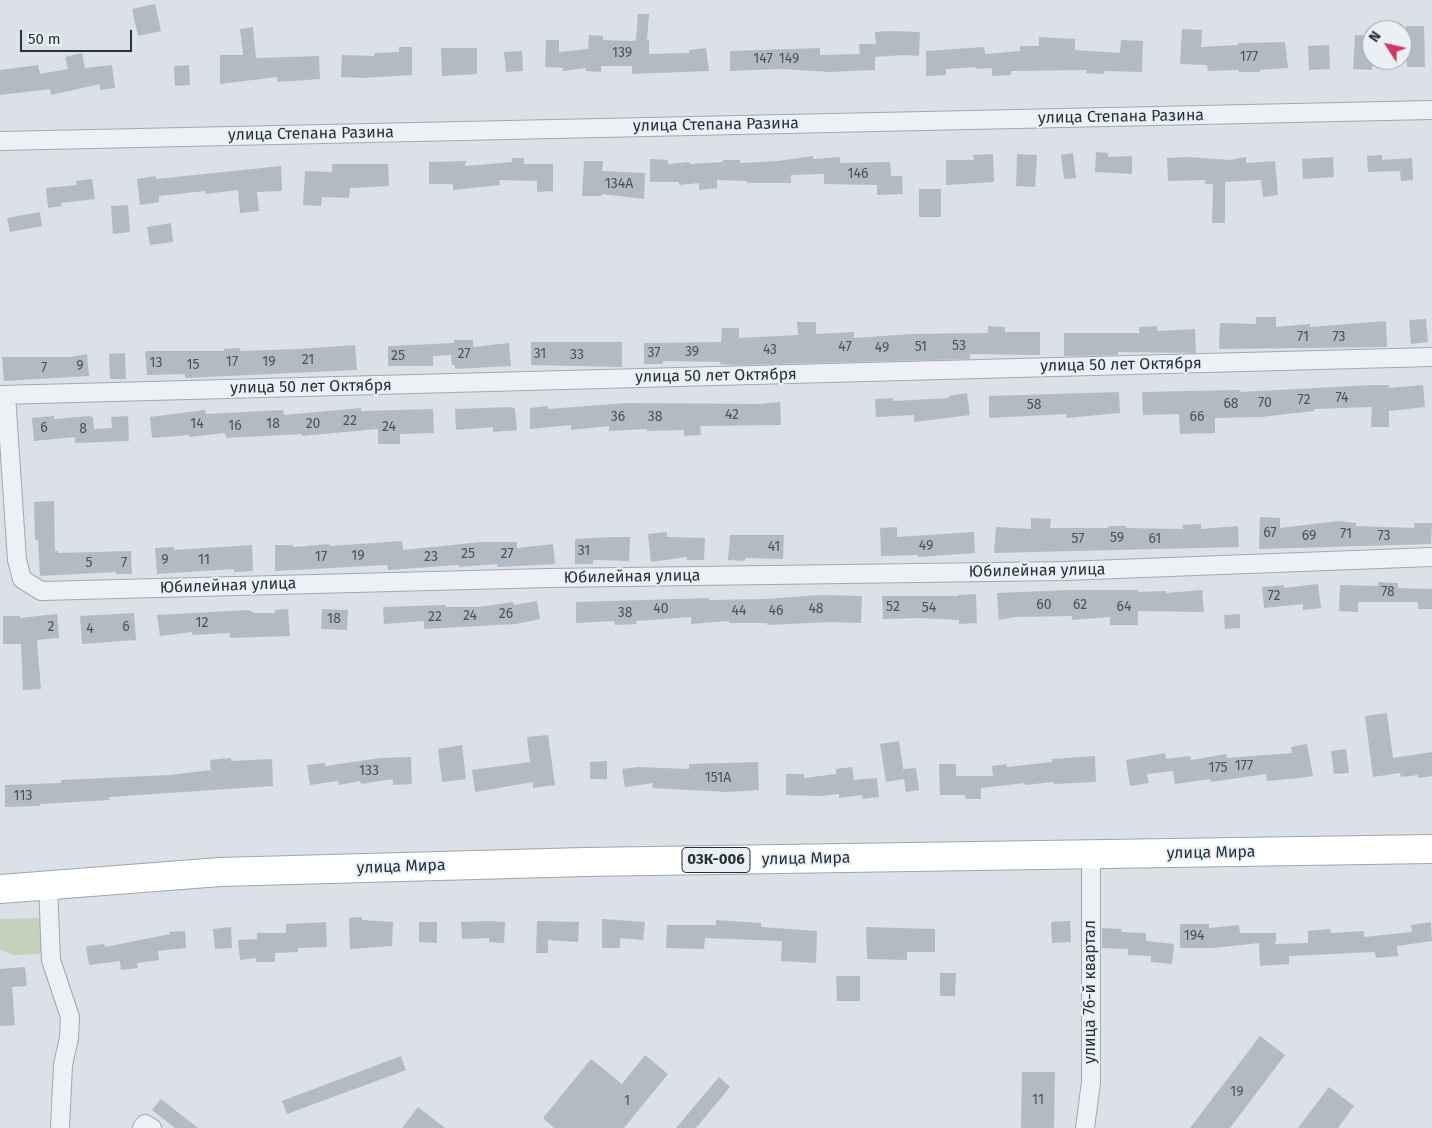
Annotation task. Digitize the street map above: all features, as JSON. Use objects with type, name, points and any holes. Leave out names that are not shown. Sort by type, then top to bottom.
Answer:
[{"type":"main road","name":"улица Мира","points":[[0,889],[220,872],[585,862],[1432,849]]},
{"type":"street","name":"улица Степана Разина","points":[[0,141],[1432,110]]},
{"type":"street","name":"улица 50 лет Октября","points":[[3,395],[1432,357]]},
{"type":"street","name":"Юбилейная улица","points":[[3,395],[17,560],[22,579],[41,591],[549,578],[1065,571],[1432,557]]},
{"type":"street","name":"улица 76-й квартал","points":[[1085,1128],[1091,1082],[1091,855]]},
{"type":"street","points":[[48,886],[52,960],[70,1017],[69,1038],[63,1065],[60,1128]]},
{"type":"street","points":[[142,1128],[145,1124],[152,1128]]},
{"type":"green space","points":[[43,918],[46,946],[39,954],[13,955],[0,950],[0,919]]},
{"type":"building","points":[[155,4],[161,31],[138,36],[132,9]]},
{"type":"building","points":[[638,14],[649,14],[647,40],[649,40],[649,54],[689,53],[689,50],[706,48],[709,71],[632,74],[632,66],[601,66],[601,72],[586,71],[586,68],[563,71],[563,68],[545,67],[546,40],[559,40],[559,52],[588,49],[589,35],[603,36],[603,40],[633,41],[636,40]]},
{"type":"building","points":[[1412,26],[1424,26],[1425,67],[1412,67]]},
{"type":"building","points":[[253,27],[256,58],[319,56],[320,79],[277,82],[277,77],[220,84],[220,55],[243,55],[240,29]]},
{"type":"building","points":[[1182,29],[1202,30],[1201,47],[1238,45],[1238,43],[1285,42],[1288,68],[1260,70],[1260,72],[1239,72],[1239,70],[1208,71],[1207,65],[1180,64]]},
{"type":"building","points":[[875,32],[920,32],[919,56],[875,57],[875,70],[830,72],[781,69],[730,71],[730,51],[820,48],[820,55],[860,54],[859,44],[876,44]]},
{"type":"building","points":[[1355,35],[1362,35],[1362,69],[1353,69]]},
{"type":"building","points":[[1039,37],[1075,39],[1075,50],[1120,53],[1121,40],[1143,41],[1142,72],[1104,71],[1104,74],[1086,73],[1087,70],[1011,71],[1011,75],[992,76],[992,68],[977,69],[976,67],[946,69],[946,75],[926,76],[926,51],[984,47],[985,54],[1020,51],[1020,46],[1039,46]]},
{"type":"building","points":[[1329,45],[1330,69],[1309,70],[1308,46]]},
{"type":"building","points":[[399,47],[412,47],[412,75],[363,78],[341,77],[342,55],[374,56],[374,53],[399,52]]},
{"type":"building","points":[[441,48],[477,48],[477,74],[442,76]]},
{"type":"building","points":[[522,51],[523,71],[506,72],[504,52]]},
{"type":"building","points":[[82,53],[85,68],[112,65],[115,88],[100,90],[100,84],[51,95],[50,89],[0,95],[0,70],[38,65],[40,74],[68,69],[65,57]]},
{"type":"building","points":[[189,65],[190,85],[175,86],[174,66]]},
{"type":"building","points":[[1096,152],[1108,153],[1108,157],[1132,156],[1132,174],[1095,172]]},
{"type":"building","points":[[1073,153],[1076,178],[1064,179],[1061,155]]},
{"type":"building","points":[[993,154],[994,182],[946,185],[946,160],[974,160],[973,155]]},
{"type":"building","points":[[1017,154],[1037,155],[1035,187],[1016,186]]},
{"type":"building","points":[[1382,155],[1382,160],[1412,158],[1413,180],[1401,181],[1400,171],[1368,172],[1367,156]]},
{"type":"building","points":[[813,156],[813,159],[840,157],[840,163],[890,162],[891,176],[902,176],[903,194],[877,195],[877,185],[824,184],[824,174],[791,175],[791,183],[747,183],[747,181],[717,180],[717,188],[699,190],[699,183],[679,185],[679,182],[650,182],[650,159],[668,160],[668,164],[689,162],[690,164],[723,162],[723,160],[740,160],[740,163],[778,161]]},
{"type":"building","points":[[1188,157],[1230,160],[1246,157],[1246,163],[1275,161],[1278,195],[1263,197],[1261,180],[1225,182],[1225,223],[1212,223],[1213,184],[1205,184],[1206,180],[1168,181],[1167,158]]},
{"type":"building","points":[[1333,157],[1334,177],[1303,179],[1302,159]]},
{"type":"building","points":[[512,158],[524,158],[524,164],[553,164],[553,191],[537,192],[537,181],[499,180],[500,185],[453,190],[453,184],[429,184],[429,162],[466,161],[465,166],[512,162]]},
{"type":"building","points":[[584,161],[603,161],[602,171],[645,173],[644,199],[602,194],[601,196],[582,196]]},
{"type":"building","points":[[332,164],[388,164],[389,186],[350,188],[349,198],[322,197],[321,206],[303,205],[305,171],[332,172]]},
{"type":"building","points":[[281,166],[282,191],[257,192],[259,211],[240,213],[238,190],[206,194],[205,191],[159,196],[159,202],[140,205],[137,179],[156,176],[156,179]]},
{"type":"building","points":[[92,179],[95,199],[61,203],[62,206],[48,208],[46,188],[77,185],[76,181]]},
{"type":"building","points":[[919,189],[941,189],[941,217],[919,217]]},
{"type":"building","points":[[128,205],[130,232],[113,234],[111,206]]},
{"type":"building","points":[[40,212],[42,226],[10,232],[7,218]]},
{"type":"building","points":[[171,223],[173,242],[150,245],[147,227]]},
{"type":"building","points":[[1256,317],[1276,317],[1276,327],[1310,324],[1310,327],[1386,321],[1387,347],[1219,349],[1220,323],[1256,324]]},
{"type":"building","points":[[1426,319],[1428,342],[1411,344],[1409,320]]},
{"type":"building","points":[[797,322],[816,322],[816,334],[854,332],[854,338],[911,334],[988,333],[988,326],[1005,327],[1005,332],[1040,332],[1040,355],[970,354],[970,359],[736,365],[720,364],[721,362],[663,361],[663,364],[644,364],[644,343],[721,342],[722,328],[739,328],[739,338],[798,335]]},
{"type":"building","points":[[1157,326],[1157,331],[1195,329],[1196,353],[1118,352],[1118,355],[1064,356],[1064,333],[1139,333],[1139,327]]},
{"type":"building","points":[[454,340],[473,340],[473,347],[509,343],[511,366],[455,369],[455,365],[452,365],[451,355],[433,356],[433,366],[388,366],[388,346],[454,343]]},
{"type":"building","points":[[531,342],[622,342],[622,367],[531,365]]},
{"type":"building","points":[[355,345],[357,370],[185,378],[185,374],[147,375],[145,352],[147,351],[224,351],[224,349],[240,348],[240,351]]},
{"type":"building","points":[[125,353],[126,379],[110,379],[109,354]]},
{"type":"building","points":[[87,354],[89,376],[4,381],[2,357],[70,357]]},
{"type":"building","points":[[1389,385],[1389,388],[1423,385],[1425,407],[1389,411],[1389,427],[1371,427],[1372,407],[1314,409],[1314,411],[1261,417],[1215,418],[1215,433],[1180,434],[1179,414],[1143,415],[1142,392],[1240,390],[1240,392]]},
{"type":"building","points":[[1119,392],[1120,413],[1066,418],[1066,414],[989,418],[989,396]]},
{"type":"building","points":[[967,393],[970,415],[914,422],[914,415],[876,417],[875,399],[893,398],[893,401],[949,398],[949,396]]},
{"type":"building","points":[[780,402],[781,425],[700,426],[701,435],[684,436],[684,430],[609,431],[609,426],[571,430],[571,425],[530,429],[530,408],[548,406],[548,409],[627,403],[760,404]]},
{"type":"building","points":[[512,407],[515,409],[517,430],[493,432],[493,427],[456,430],[455,409]]},
{"type":"building","points":[[361,408],[361,411],[433,409],[434,433],[400,434],[400,444],[378,444],[378,429],[302,436],[302,434],[226,438],[225,433],[189,437],[189,435],[152,438],[150,417],[205,410],[206,414],[283,410],[284,415]]},
{"type":"building","points":[[54,416],[54,419],[90,416],[93,418],[94,429],[112,428],[111,417],[128,416],[129,441],[75,443],[75,437],[34,441],[32,418]]},
{"type":"building","points":[[54,501],[55,551],[58,551],[58,553],[131,551],[132,574],[116,574],[116,572],[40,576],[38,540],[35,540],[34,502]]},
{"type":"building","points":[[1260,517],[1280,518],[1280,528],[1338,521],[1356,523],[1356,526],[1414,528],[1414,523],[1432,523],[1431,544],[1259,549]]},
{"type":"building","points":[[1031,518],[1051,519],[1050,528],[1108,528],[1109,526],[1126,526],[1126,528],[1183,529],[1182,525],[1201,524],[1201,529],[1238,526],[1239,547],[994,553],[996,527],[1031,529]]},
{"type":"building","points":[[897,527],[897,537],[974,532],[975,553],[918,557],[918,555],[881,556],[880,528]]},
{"type":"building","points":[[667,532],[667,537],[705,538],[704,560],[687,560],[687,557],[651,562],[648,534]]},
{"type":"building","points":[[730,535],[784,535],[783,559],[745,558],[745,561],[728,560]]},
{"type":"building","points":[[630,537],[629,561],[593,560],[593,564],[575,564],[575,539]]},
{"type":"building","points":[[402,541],[403,550],[481,542],[517,542],[517,548],[553,544],[555,564],[497,567],[497,564],[459,567],[459,565],[388,570],[387,565],[275,571],[275,545],[293,545],[293,547],[329,544],[330,546]]},
{"type":"building","points":[[252,545],[253,571],[234,572],[234,569],[157,574],[155,548],[174,547],[174,550]]},
{"type":"building","points":[[1378,582],[1398,583],[1398,588],[1432,589],[1432,609],[1418,609],[1418,602],[1358,602],[1358,612],[1339,611],[1340,585],[1378,586]]},
{"type":"building","points":[[1318,584],[1321,608],[1303,610],[1303,604],[1264,608],[1262,587],[1284,585],[1284,588]]},
{"type":"building","points":[[1138,590],[1138,592],[1166,591],[1166,593],[1202,590],[1204,612],[1138,611],[1138,625],[1110,625],[1110,617],[1072,620],[1072,616],[1015,617],[999,620],[997,593]]},
{"type":"building","points":[[976,594],[977,623],[959,624],[959,620],[919,618],[883,619],[882,596],[958,596]]},
{"type":"building","points":[[821,595],[862,596],[861,623],[831,622],[767,625],[767,623],[729,623],[729,621],[691,624],[691,617],[636,621],[637,624],[615,625],[614,621],[576,623],[576,602],[709,598],[709,600],[765,599]]},
{"type":"building","points":[[537,601],[540,619],[516,624],[424,629],[424,621],[384,624],[383,607],[446,605],[446,607],[478,607],[513,602],[514,605]]},
{"type":"building","points":[[288,609],[290,636],[230,638],[230,633],[192,635],[192,632],[160,636],[157,615],[248,610],[255,613],[275,613],[275,610]]},
{"type":"building","points":[[322,609],[348,610],[347,630],[321,629]]},
{"type":"building","points":[[134,613],[136,640],[82,644],[80,616]]},
{"type":"building","points":[[57,614],[59,638],[37,640],[41,689],[23,690],[21,644],[3,644],[3,616],[20,616],[20,618]]},
{"type":"building","points":[[1240,614],[1240,628],[1225,629],[1224,615]]},
{"type":"building","points":[[1387,713],[1393,758],[1432,752],[1432,776],[1418,778],[1418,775],[1401,777],[1400,773],[1373,777],[1365,716]]},
{"type":"building","points":[[548,735],[555,785],[533,788],[533,782],[475,792],[472,770],[530,762],[527,737]]},
{"type":"building","points":[[899,741],[903,769],[916,768],[919,790],[906,792],[904,779],[886,782],[880,744]]},
{"type":"building","points":[[1307,744],[1313,776],[1267,781],[1266,774],[1211,782],[1210,779],[1175,784],[1173,771],[1147,774],[1149,783],[1130,786],[1126,760],[1165,753],[1166,759],[1190,756],[1191,760],[1226,754],[1227,758],[1292,753],[1291,747]]},
{"type":"building","points":[[462,745],[466,779],[442,782],[438,749]]},
{"type":"building","points":[[1346,749],[1349,773],[1334,774],[1331,751]]},
{"type":"building","points":[[1095,756],[1096,782],[1054,784],[1054,782],[1025,785],[1025,783],[981,788],[981,799],[966,799],[965,795],[940,795],[939,764],[956,764],[956,776],[993,776],[992,766],[1007,764],[1007,767],[1052,762],[1052,759]]},
{"type":"building","points":[[411,757],[412,784],[393,785],[393,779],[361,784],[360,781],[339,785],[338,781],[310,785],[307,765],[325,763],[325,766],[380,758]]},
{"type":"building","points":[[231,758],[231,761],[272,759],[273,786],[109,797],[110,800],[5,807],[5,785],[61,783],[61,780],[170,775],[211,770],[210,760]]},
{"type":"building","points":[[607,761],[607,779],[590,779],[590,762]]},
{"type":"building","points":[[758,762],[759,790],[727,792],[652,788],[653,783],[625,787],[622,769],[638,767],[689,769],[689,764]]},
{"type":"building","points":[[852,767],[854,780],[877,778],[879,797],[863,799],[862,795],[839,798],[839,794],[821,796],[786,795],[786,774],[804,774],[804,778],[836,774],[836,769]]},
{"type":"building","points":[[362,917],[362,920],[393,922],[392,946],[350,949],[349,918]]},
{"type":"building","points":[[602,919],[645,922],[643,940],[620,938],[620,948],[602,948]]},
{"type":"building","points":[[716,920],[761,923],[761,927],[817,931],[816,963],[781,961],[782,941],[705,938],[704,949],[666,948],[667,925],[716,925]]},
{"type":"building","points":[[537,921],[579,922],[578,942],[548,940],[548,953],[536,953]]},
{"type":"building","points":[[1070,921],[1071,942],[1052,943],[1051,922]]},
{"type":"building","points":[[326,922],[327,947],[298,948],[298,952],[275,953],[275,962],[256,962],[256,958],[240,960],[238,940],[257,939],[257,933],[286,933],[286,924]]},
{"type":"building","points":[[419,922],[437,922],[437,943],[419,942]]},
{"type":"building","points":[[461,922],[505,922],[504,943],[489,942],[489,938],[462,939]]},
{"type":"building","points":[[1431,922],[1432,941],[1397,946],[1398,956],[1376,958],[1375,952],[1289,956],[1289,964],[1260,966],[1259,943],[1213,948],[1180,948],[1180,924],[1209,924],[1209,928],[1239,925],[1240,933],[1276,933],[1276,942],[1274,944],[1308,943],[1308,931],[1330,929],[1331,933],[1364,931],[1364,937],[1412,932],[1411,925]]},
{"type":"building","points":[[231,927],[232,948],[215,949],[213,929]]},
{"type":"building","points":[[866,927],[935,929],[935,952],[907,952],[907,960],[867,959]]},
{"type":"building","points":[[1102,928],[1121,929],[1121,932],[1146,933],[1146,941],[1174,944],[1172,964],[1151,962],[1151,956],[1128,955],[1128,949],[1102,948]]},
{"type":"building","points":[[185,931],[186,948],[158,951],[159,960],[137,963],[138,968],[121,970],[120,961],[89,965],[86,946],[104,944],[105,947],[170,934],[169,932]]},
{"type":"building","points":[[25,967],[27,986],[12,987],[15,1025],[0,1026],[0,969]]},
{"type":"building","points":[[940,973],[956,973],[955,996],[940,996]]},
{"type":"building","points":[[836,976],[860,976],[860,1001],[837,1001]]},
{"type":"building","points":[[1260,1036],[1285,1055],[1230,1128],[1190,1128]]},
{"type":"building","points":[[645,1055],[668,1074],[624,1128],[554,1128],[543,1118],[591,1059],[622,1084]]},
{"type":"building","points":[[401,1056],[406,1070],[287,1114],[282,1101]]},
{"type":"building","points":[[1022,1072],[1055,1072],[1054,1128],[1021,1128]]},
{"type":"building","points":[[719,1077],[730,1087],[696,1128],[676,1128]]},
{"type":"building","points":[[1329,1087],[1354,1106],[1338,1128],[1298,1128]]},
{"type":"building","points":[[161,1099],[198,1128],[175,1128],[152,1110]]},
{"type":"building","points":[[418,1107],[445,1128],[402,1128]]}]
